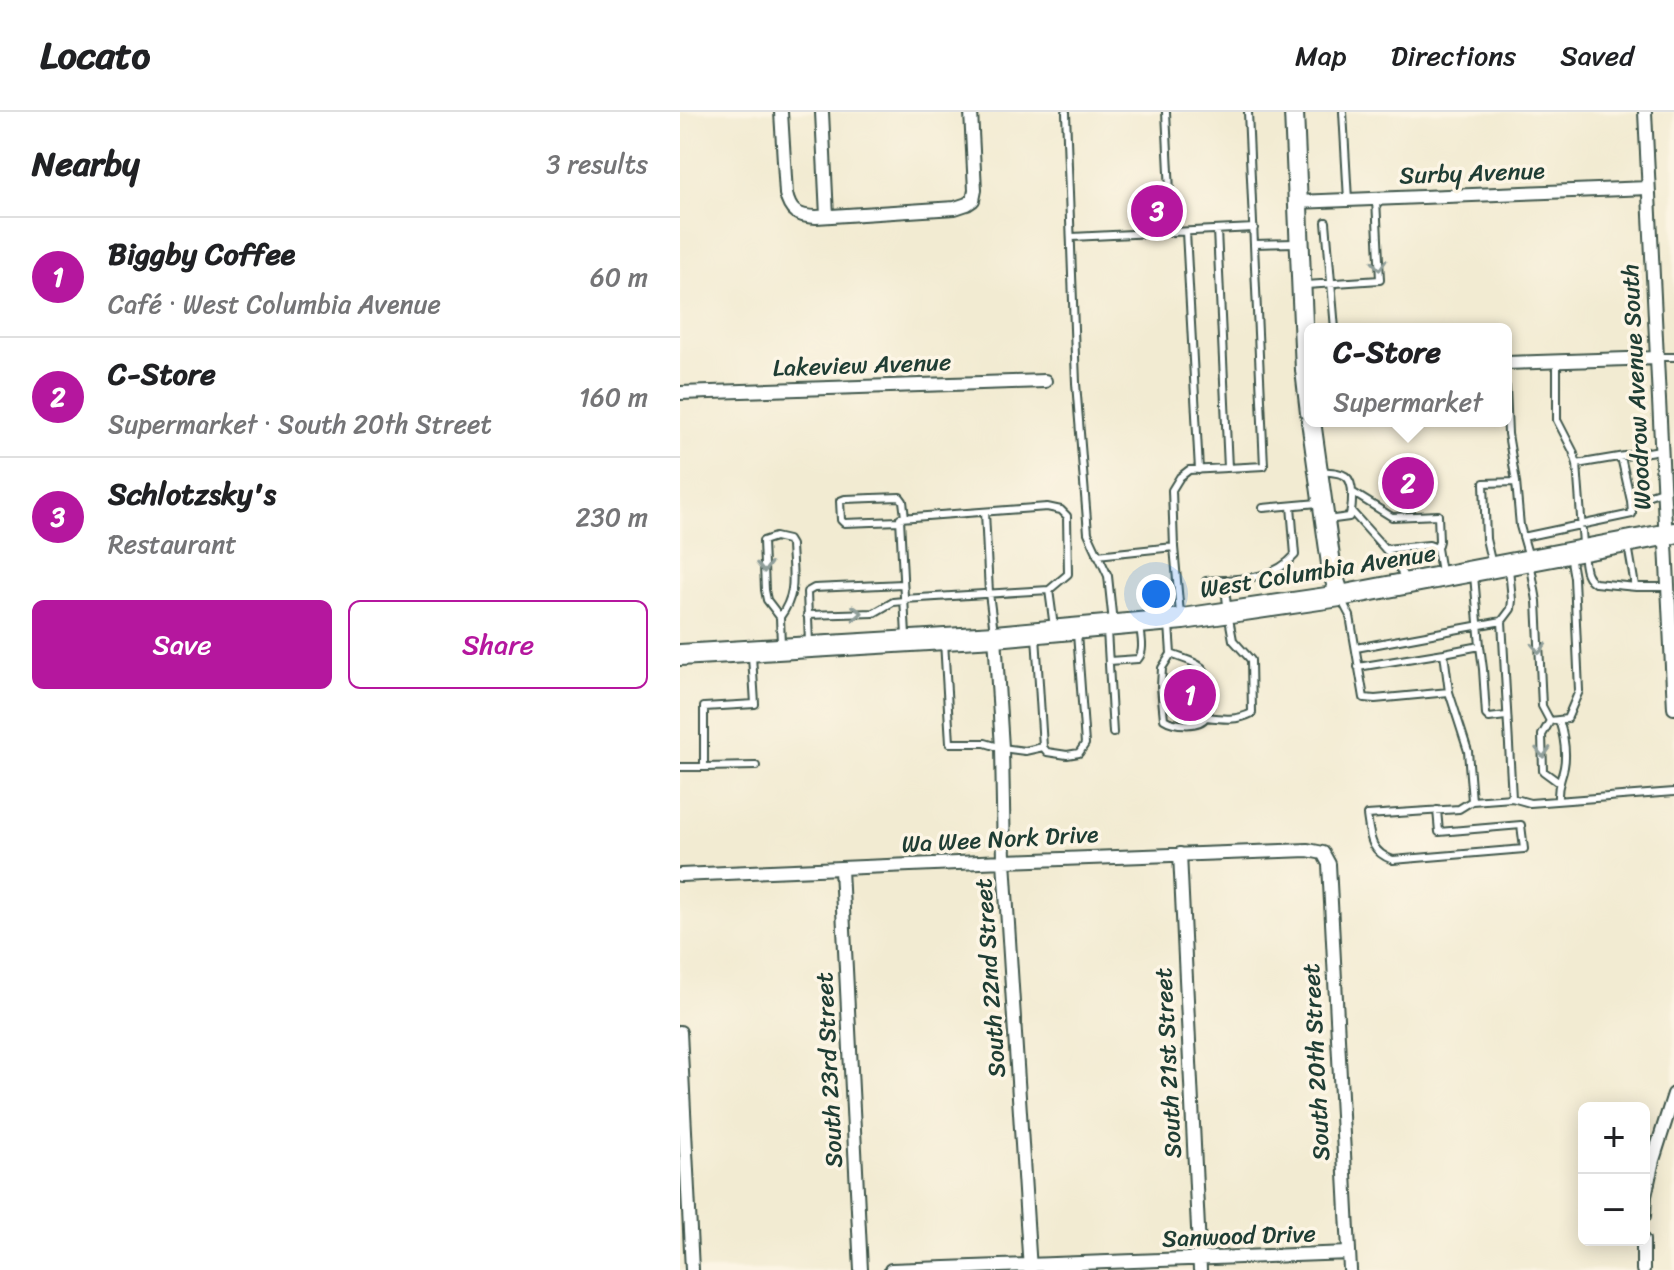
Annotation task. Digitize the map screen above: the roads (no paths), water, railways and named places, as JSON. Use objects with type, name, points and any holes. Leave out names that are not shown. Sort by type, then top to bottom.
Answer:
[{"type":"main road","points":[[1294,112],[1304,323]]},
{"type":"main road","points":[[1312,427],[1332,571],[1340,596]]},
{"type":"main road","name":"West Columbia Avenue","points":[[680,655],[995,636],[1174,620],[1340,596],[1669,534]]},
{"type":"street","points":[[781,112],[786,194],[789,206],[806,216],[955,208],[967,204],[973,200],[975,190],[971,112]]},
{"type":"street","points":[[822,112],[827,216]]},
{"type":"street","name":"Woodrow Avenue South","points":[[1645,112],[1657,358],[1666,458],[1663,491],[1669,534],[1668,587],[1674,708]]},
{"type":"street","name":"Surby Avenue","points":[[1297,202],[1648,188]]},
{"type":"street","points":[[1512,363],[1657,358]]},
{"type":"street","name":"Lakeview Avenue","points":[[680,393],[1045,381]]},
{"type":"street","name":"South 22nd Street","points":[[995,636],[1002,748],[1004,861],[1030,1268]]},
{"type":"street","name":"Wa Wee Nork Drive","points":[[680,875],[1180,854],[1308,850],[1323,853]]},
{"type":"street","name":"South 20th Street","points":[[1323,853],[1329,864],[1350,1270]]},
{"type":"street","name":"South 21st Street","points":[[1180,854],[1200,1264]]},
{"type":"street","name":"South 23rd Street","points":[[841,869],[861,1270]]},
{"type":"street","points":[[680,1032],[684,1177],[692,1270]]},
{"type":"street","points":[[1650,1174],[1674,1094]]},
{"type":"street","points":[[1643,1246],[1643,1270]]},
{"type":"street","name":"Sanwood Drive","points":[[891,1270],[1200,1264],[1349,1253]]},
{"type":"lane","points":[[1066,112],[1076,383],[1088,533],[1108,576],[1113,733]]},
{"type":"lane","points":[[1166,112],[1172,232]]},
{"type":"lane","points":[[1171,654],[1200,666],[1207,674],[1210,704],[1206,717],[1200,722],[1180,724],[1164,719],[1162,668],[1171,654],[1174,620],[1172,490],[1189,470],[1264,466],[1248,112]]},
{"type":"lane","points":[[1343,112],[1348,200]]},
{"type":"lane","points":[[1301,285],[1380,280],[1376,199]]},
{"type":"lane","points":[[1326,222],[1334,323]]},
{"type":"lane","points":[[1072,237],[1254,228]]},
{"type":"lane","points":[[1217,230],[1228,468]]},
{"type":"lane","points":[[1186,232],[1199,470]]},
{"type":"lane","points":[[1255,244],[1299,243]]},
{"type":"lane","points":[[1657,358],[1674,357]]},
{"type":"lane","points":[[1557,361],[1557,420],[1577,464],[1582,525],[1574,586],[1579,691],[1567,719],[1548,724],[1542,735],[1543,771],[1558,782]]},
{"type":"lane","points":[[1508,427],[1520,526],[1537,601],[1542,706],[1548,724]]},
{"type":"lane","points":[[1577,464],[1621,457],[1666,458]]},
{"type":"lane","points":[[1523,537],[1632,514],[1621,457]]},
{"type":"lane","points":[[1263,508],[1291,506],[1349,517],[1352,512],[1350,480],[1345,475],[1317,470]]},
{"type":"lane","points":[[1512,798],[1502,621],[1511,609],[1512,600],[1492,568],[1486,539],[1484,483],[1516,482]]},
{"type":"lane","points":[[1631,501],[1663,491]]},
{"type":"lane","points":[[1352,492],[1392,517],[1438,515],[1437,548],[1442,577]]},
{"type":"lane","points":[[807,615],[874,613],[893,602],[904,600],[1049,590],[1068,574],[1067,516],[1061,510],[1047,507],[903,519],[844,523],[841,520],[840,501],[900,497],[903,501],[903,519],[903,584],[904,600],[906,641]]},
{"type":"lane","points":[[1206,581],[1262,577],[1289,563],[1295,555],[1291,506]]},
{"type":"lane","points":[[985,512],[989,593],[995,636]]},
{"type":"lane","points":[[1352,512],[1395,560],[1407,584]]},
{"type":"lane","points":[[780,617],[793,595],[791,545],[788,540],[775,537],[763,541],[765,590],[767,600],[780,617],[781,649]]},
{"type":"lane","points":[[1628,542],[1635,586]]},
{"type":"lane","points":[[1385,549],[1429,545],[1437,548]]},
{"type":"lane","points":[[1097,555],[1174,547]]},
{"type":"lane","points":[[1579,551],[1586,573],[1595,583],[1668,587]]},
{"type":"lane","points":[[1492,568],[1477,625],[1486,715],[1489,718],[1506,716]]},
{"type":"lane","points":[[1206,717],[1225,719],[1252,713],[1251,660],[1233,640],[1224,580]]},
{"type":"lane","points":[[809,647],[807,592],[814,588],[903,584]]},
{"type":"lane","points":[[1049,590],[1045,631],[1043,747],[1047,752],[1079,753],[1085,744],[1077,629]]},
{"type":"lane","points":[[1340,596],[1350,616],[1364,698],[1449,692]]},
{"type":"lane","points":[[1356,648],[1502,621]]},
{"type":"lane","points":[[1109,661],[1140,657],[1140,623]]},
{"type":"lane","points":[[944,639],[950,743],[985,743],[1025,751],[1043,747]]},
{"type":"lane","points":[[1358,667],[1480,646]]},
{"type":"lane","points":[[704,767],[704,707],[755,704],[752,651]]},
{"type":"lane","points":[[1444,653],[1449,692],[1468,751],[1472,801]]},
{"type":"lane","points":[[1558,800],[1558,782],[1565,759],[1565,739],[1559,720]]},
{"type":"lane","points":[[680,767],[756,766]]},
{"type":"lane","points":[[1437,810],[1439,832],[1521,825],[1524,849],[1393,860],[1383,857],[1375,849],[1367,815],[1437,810],[1459,809],[1472,801],[1512,798],[1530,803],[1674,792]]},
{"type":"place","name":"Schlotzsky's","points":[[1157,211]]},
{"type":"place","name":"C-Store","points":[[1408,483]]},
{"type":"place","name":"Biggby Coffee","points":[[1190,695]]}]
